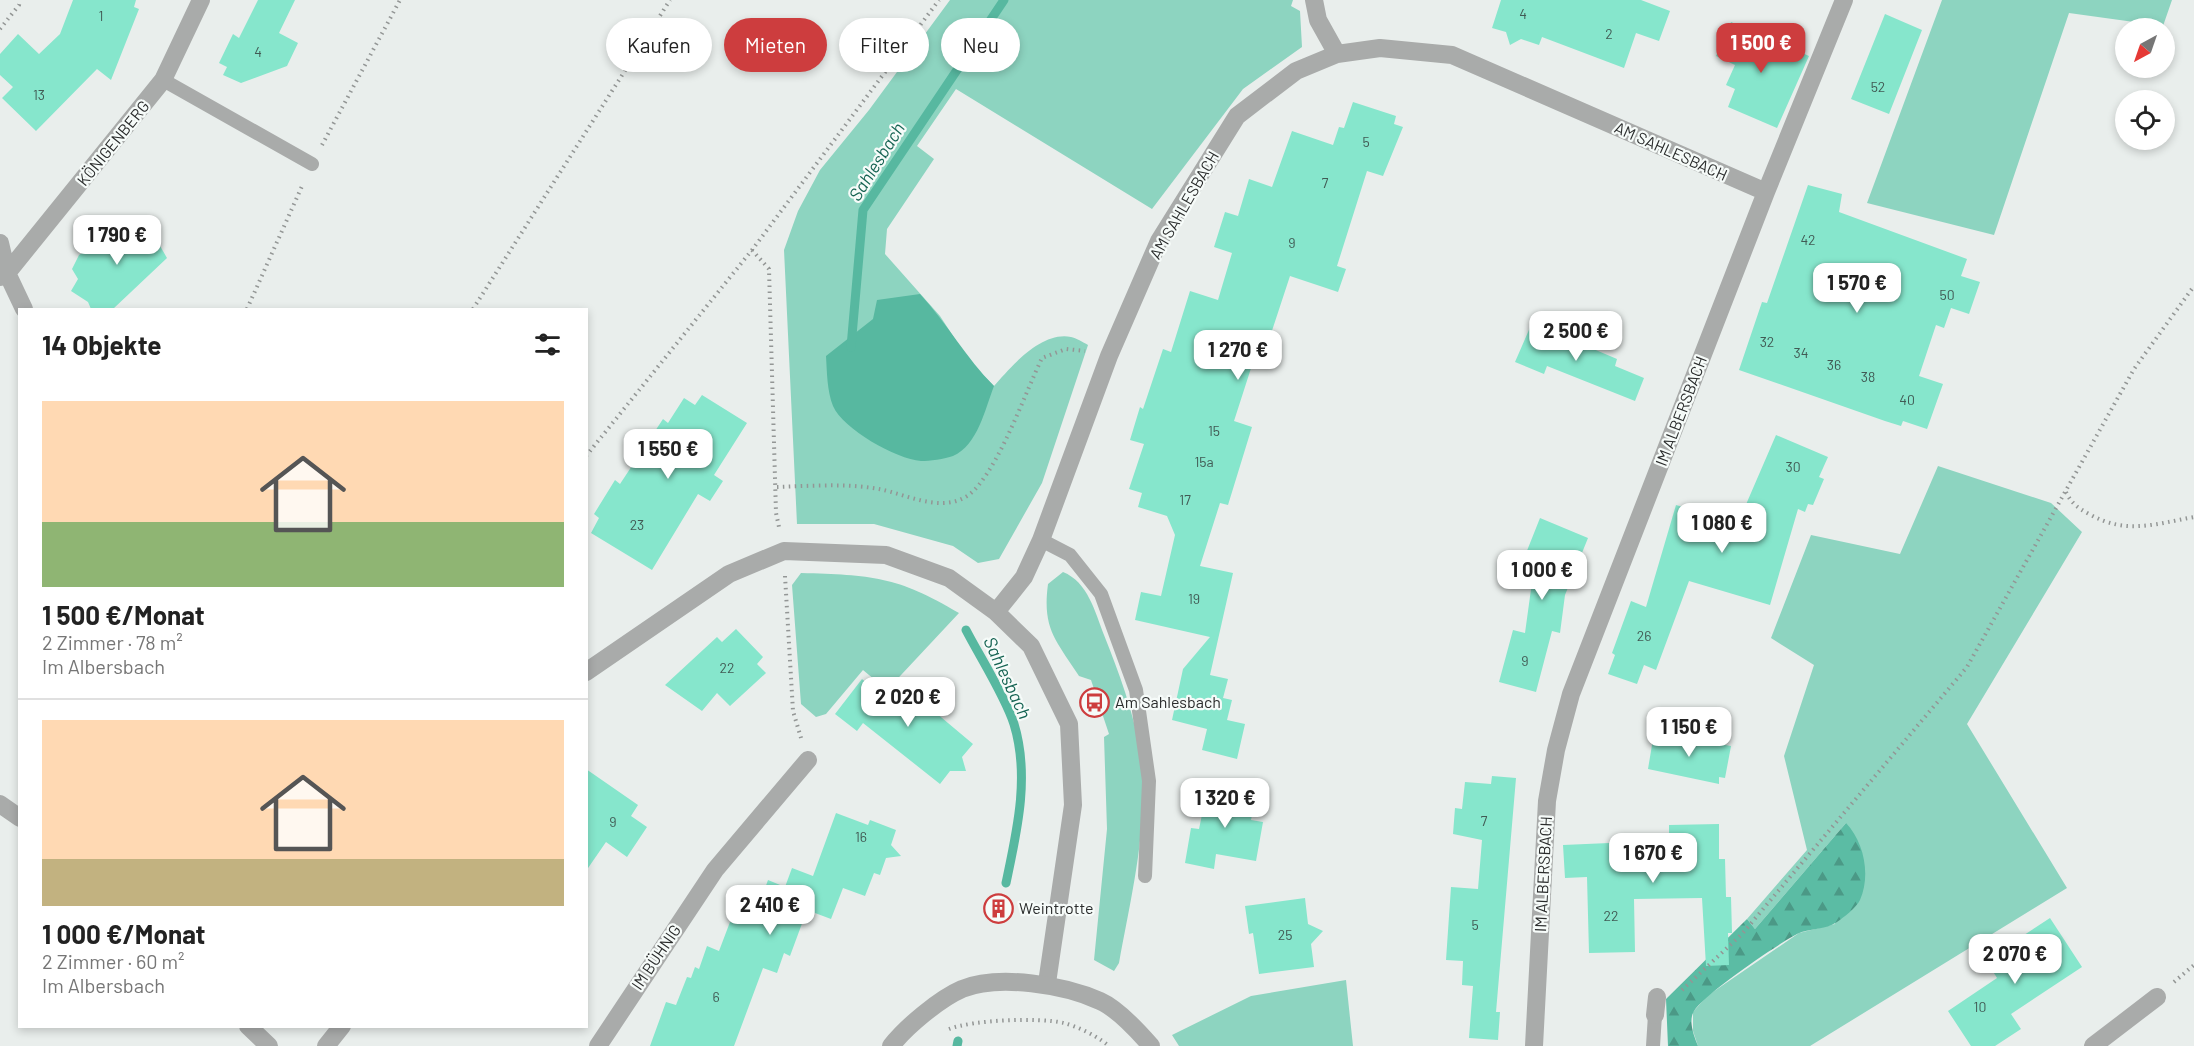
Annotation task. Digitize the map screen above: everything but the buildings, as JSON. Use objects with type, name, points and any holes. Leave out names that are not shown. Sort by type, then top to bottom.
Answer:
[{"type":"street","name":"KÖNIGENBERG","points":[[3,275],[163,80],[201,0]]},
{"type":"street","points":[[1314,0],[1318,20],[1336,54]]},
{"type":"street","name":"IM ALBERSBACH","points":[[1534,1046],[1547,801],[1556,750],[1571,694],[1766,192],[1844,0]]},
{"type":"street","name":"AM SAHLESBACH","points":[[996,612],[1024,577],[1041,540],[1109,356],[1159,242],[1238,116],[1296,70],[1336,54],[1380,48],[1452,55],[1766,192]]},
{"type":"street","points":[[0,243],[3,275],[23,308]]},
{"type":"street","points":[[588,671],[729,574],[784,551],[886,555],[949,578],[996,612],[1031,646],[1069,724],[1073,805],[1047,984]]},
{"type":"street","name":"IM BÜHNIG","points":[[598,1046],[715,870],[808,760]]},
{"type":"street","points":[[0,804],[18,817]]},
{"type":"street","points":[[891,1046],[905,1027],[962,989],[1004,982],[1047,984],[1102,1002],[1142,1034],[1151,1046]]},
{"type":"street","points":[[2093,1046],[2157,997]]},
{"type":"street","points":[[250,1028],[268,1046]]},
{"type":"street","points":[[326,1046],[340,1028]]},
{"type":"lane","points":[[163,80],[312,164]]},
{"type":"lane","points":[[1041,540],[1070,555],[1101,594],[1136,690],[1149,782],[1145,876]]},
{"type":"lane","points":[[1653,1046],[1656,1006]]},
{"type":"path","points":[[0,29],[19,5],[20,0]]},
{"type":"path","points":[[474,308],[670,0]]},
{"type":"path","points":[[588,454],[752,250],[939,0]]},
{"type":"path","points":[[752,250],[769,269],[776,513],[784,551],[793,711],[808,760]]},
{"type":"path","points":[[1656,1006],[1742,934],[1967,667],[2134,369],[2194,286]]},
{"type":"path","points":[[777,487],[838,486],[879,489],[930,504],[960,498],[977,488],[993,462],[1042,358],[1066,349],[1078,349],[1109,356]]},
{"type":"path","points":[[2066,491],[2071,502],[2104,523],[2131,528],[2194,517]]},
{"type":"path","points":[[943,1032],[951,1028],[1011,1020],[1064,1023],[1100,1038],[1109,1046]]},
{"type":"shaded area","points":[[950,0],[1293,0],[1291,6],[1300,11],[1302,47],[1243,89],[1152,209],[956,89],[917,146],[934,159],[887,229],[885,254],[940,316],[970,362],[994,386],[1028,352],[1049,339],[1071,337],[1088,345],[1042,483],[999,559],[978,563],[953,546],[874,524],[797,524],[784,250],[798,211],[820,170],[897,72],[929,72],[929,29]]},
{"type":"shaded area","points":[[1942,0],[2172,0],[2166,18],[2115,19],[2069,13],[1994,235],[1867,203]]},
{"type":"shaded area","points":[[920,294],[994,386],[975,435],[969,444],[953,456],[921,461],[885,449],[847,424],[833,406],[826,356],[873,319],[877,300]]},
{"type":"shaded area","points":[[1938,466],[2051,503],[2082,532],[1967,724],[2067,888],[1810,1046],[1698,1046],[1693,1031],[1693,1012],[1707,996],[1799,933],[1835,924],[1846,823],[1755,929],[1747,919],[1807,850],[1784,756],[1814,665],[1771,638],[1811,535],[1900,554]]},
{"type":"shaded area","points":[[1063,572],[1079,583],[1094,608],[1125,693],[1140,753],[1143,806],[1138,859],[1119,963],[1114,971],[1094,960],[1107,829],[1104,737],[1109,734],[1091,680],[1079,676],[1058,643],[1049,623],[1048,584]]},
{"type":"shaded area","points":[[801,573],[846,575],[883,580],[918,591],[959,613],[887,690],[863,670],[826,714],[816,717],[801,704],[792,585]]},
{"type":"shaded area","points":[[1346,980],[1353,1046],[1179,1046],[1172,1035],[1251,996]]},
{"type":"green space","points":[[1846,823],[1857,840],[1864,859],[1865,880],[1860,900],[1856,906],[1833,925],[1802,932],[1788,939],[1712,993],[1692,1015],[1692,1028],[1698,1046],[1668,1046],[1666,999],[1747,919],[1755,929]]},
{"type":"waterway","name":"Sahlesbach","points":[[851,347],[863,210],[1004,0]]},
{"type":"waterway","name":"Sahlesbach","points":[[966,630],[1005,701],[1019,744],[1020,804],[1006,883]]},
{"type":"waterway","name":"Sahlesbach","points":[[957,1046],[958,1041]]},
{"type":"place","name":"Am Sahlesbach","points":[[1094,702]]},
{"type":"place","name":"Weintrotte","points":[[998,908]]}]
